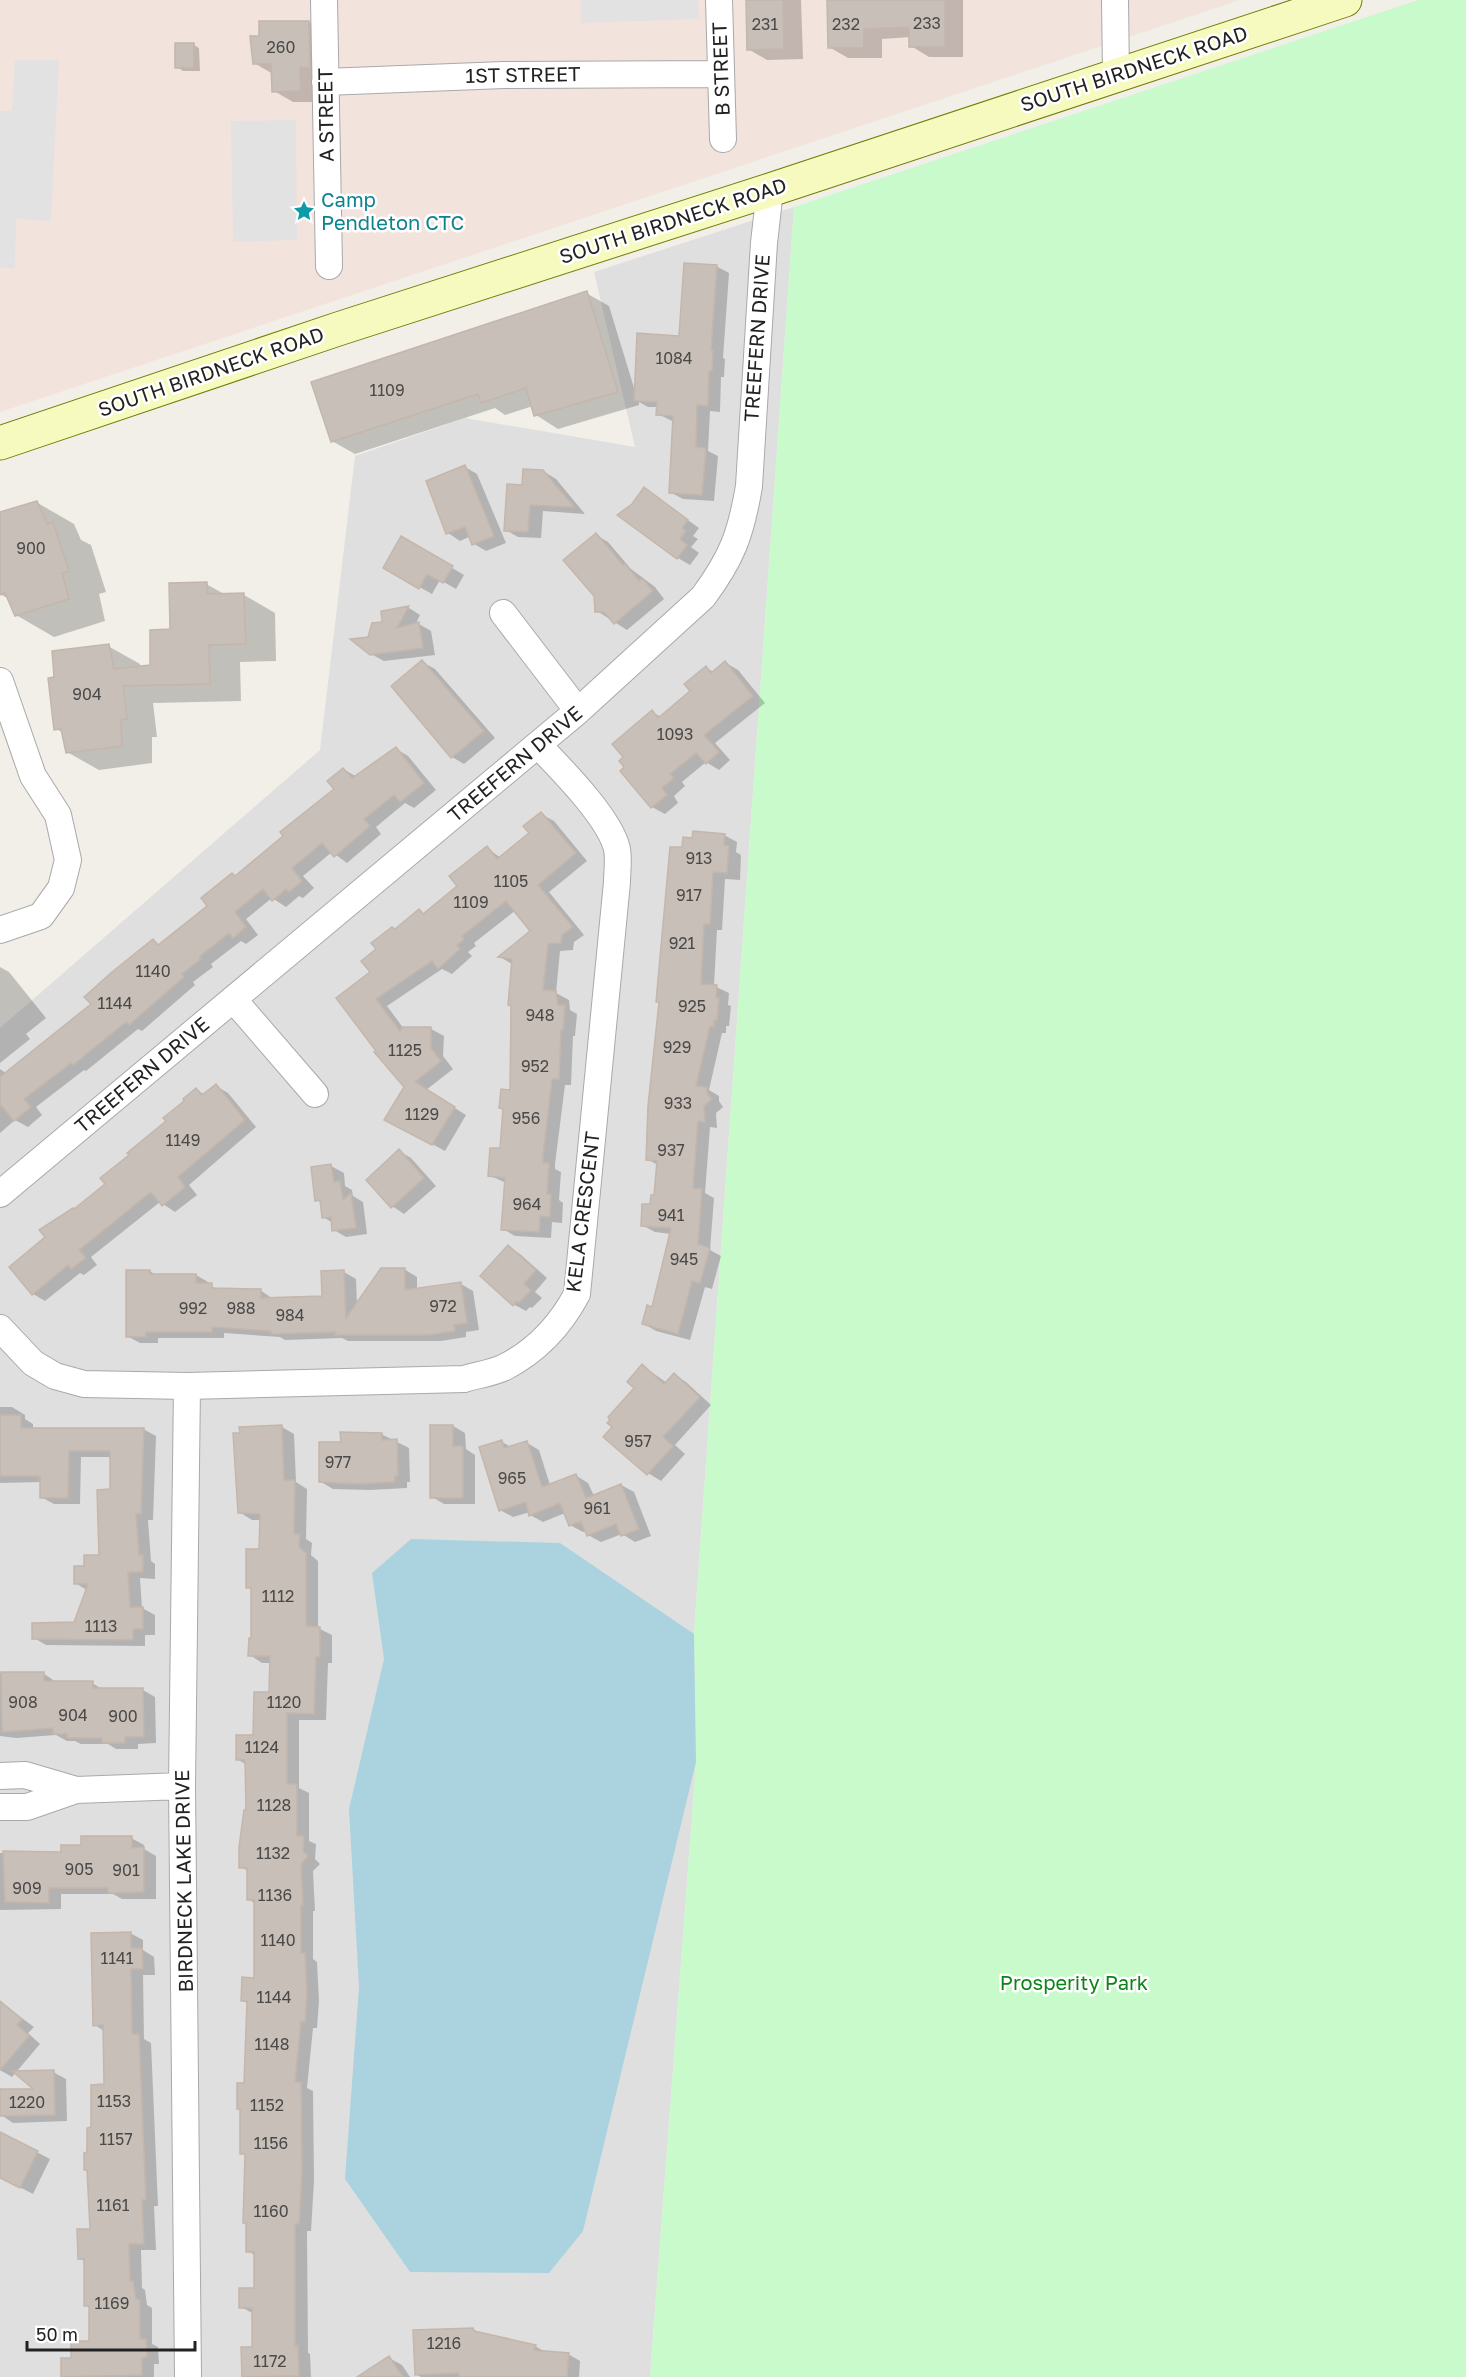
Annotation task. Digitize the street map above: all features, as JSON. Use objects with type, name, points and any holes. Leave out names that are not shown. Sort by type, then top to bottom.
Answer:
[{"type":"street","name":"A STREET","points":[[324,0],[329,266]]},
{"type":"street","name":"B STREET","points":[[719,0],[723,139]]},
{"type":"street","points":[[1114,0],[1116,75]]},
{"type":"street","name":"SOUTH BIRDNECK ROAD","points":[[0,443],[338,329],[770,190],[1345,0]]},
{"type":"street","name":"1ST STREET","points":[[326,82],[504,75],[720,74]]},
{"type":"street","name":"TREEFERN DRIVE","points":[[0,1194],[538,745],[703,597],[718,577],[735,545],[742,524],[749,486],[764,243],[770,190]]},
{"type":"street","points":[[502,613],[578,711]]},
{"type":"street","points":[[0,681],[33,777],[58,815],[68,860],[61,888],[41,916],[0,930]]},
{"type":"street","name":"KELA CRESCENT","points":[[0,1328],[33,1363],[55,1376],[84,1384],[187,1386],[464,1379],[504,1368],[541,1344],[565,1317],[577,1294],[617,882],[617,850],[609,829],[568,776],[538,745]]},
{"type":"street","points":[[233,999],[315,1094]]},
{"type":"street","name":"BIRDNECK LAKE DRIVE","points":[[187,1386],[182,1786],[188,2377]]},
{"type":"street","points":[[0,1776],[25,1775],[76,1790]]},
{"type":"street","points":[[0,1808],[27,1807],[76,1790],[182,1786]]},
{"type":"shaded area","name":"Camp Pendleton CTC","points":[[0,0],[1240,0],[0,412]]},
{"type":"shaded area","points":[[581,0],[698,0],[699,19],[581,23]]},
{"type":"shaded area","points":[[15,60],[59,60],[51,221],[16,219],[15,269],[0,267],[0,111],[12,111]]},
{"type":"shaded area","points":[[296,120],[297,240],[233,242],[231,121]]},
{"type":"shaded area","points":[[794,207],[694,1634],[696,1762],[650,2377],[0,2377],[0,1028],[320,750],[355,456],[465,418],[635,447],[594,272]]},
{"type":"green space","name":"Prosperity Park","points":[[1418,0],[1466,0],[1466,2377],[650,2377],[696,1762],[694,1634],[794,207]]},
{"type":"water","points":[[411,1539],[560,1543],[694,1634],[696,1762],[583,2231],[549,2273],[410,2272],[345,2179],[359,1987],[349,1809],[384,1659],[372,1573]]},
{"type":"building","points":[[746,0],[783,0],[784,49],[747,50]]},
{"type":"building","points":[[827,0],[945,0],[945,47],[909,47],[909,27],[864,29],[864,48],[828,48]]},
{"type":"building","points":[[259,21],[309,21],[310,68],[300,68],[301,91],[272,92],[271,64],[253,64],[250,36],[259,36]]},
{"type":"building","points":[[175,43],[194,43],[194,68],[175,68]]},
{"type":"building","points":[[684,263],[717,265],[708,406],[697,405],[696,447],[706,448],[702,495],[669,493],[673,416],[656,415],[657,402],[634,401],[637,333],[679,336]]},
{"type":"building","points":[[587,291],[618,392],[534,416],[526,388],[481,403],[478,394],[331,442],[311,382]]},
{"type":"building","points":[[465,465],[494,536],[472,545],[465,527],[446,534],[426,481]]},
{"type":"building","points":[[523,469],[543,470],[574,507],[530,505],[528,532],[504,531],[507,484],[522,485]]},
{"type":"building","points":[[644,487],[688,520],[682,528],[686,531],[680,539],[687,545],[677,559],[617,515],[632,504]]},
{"type":"building","points":[[37,501],[47,524],[53,522],[69,571],[62,573],[69,599],[15,616],[5,593],[0,595],[0,512]]},
{"type":"building","points":[[596,533],[623,565],[625,564],[639,581],[642,578],[653,591],[614,624],[604,612],[595,612],[594,596],[563,560]]},
{"type":"building","points":[[401,536],[453,566],[443,583],[427,574],[419,589],[383,568]]},
{"type":"building","points":[[207,582],[207,594],[244,593],[246,644],[209,645],[210,684],[123,686],[127,719],[121,720],[122,746],[66,753],[61,729],[54,730],[48,678],[54,677],[52,651],[109,644],[114,669],[150,665],[150,630],[170,629],[169,583]]},
{"type":"building","points":[[409,606],[397,628],[419,622],[423,648],[370,655],[350,639],[368,637],[372,623],[382,622],[381,611]]},
{"type":"building","points":[[422,660],[484,731],[451,758],[391,686]]},
{"type":"building","points":[[725,661],[753,696],[704,735],[719,752],[706,764],[696,753],[670,774],[674,778],[662,788],[667,795],[651,808],[620,771],[624,767],[619,761],[623,757],[612,744],[652,710],[658,718],[690,691],[684,684],[706,666],[711,673]]},
{"type":"building","points":[[396,747],[424,783],[400,802],[394,795],[364,819],[370,826],[334,857],[322,843],[292,868],[302,881],[289,892],[286,889],[272,901],[263,889],[235,912],[246,927],[233,938],[229,933],[199,957],[201,959],[182,974],[184,977],[129,1025],[126,1022],[73,1065],[71,1063],[24,1099],[31,1107],[14,1121],[0,1104],[0,1077],[91,1004],[84,997],[112,972],[153,939],[158,945],[207,906],[201,898],[232,873],[235,876],[283,836],[280,832],[334,789],[327,781],[343,768],[352,778]]},
{"type":"building","points":[[541,812],[576,853],[538,885],[573,927],[562,935],[561,943],[548,944],[543,990],[556,991],[558,1005],[565,1005],[563,1030],[561,1030],[559,1079],[552,1079],[543,1156],[543,1163],[549,1163],[547,1194],[551,1194],[550,1217],[540,1216],[539,1232],[501,1230],[505,1178],[488,1176],[490,1148],[500,1148],[503,1109],[499,1108],[501,1089],[510,1090],[511,1006],[508,1005],[512,959],[498,957],[530,931],[506,901],[462,936],[464,939],[457,945],[460,949],[438,969],[432,961],[376,999],[400,1031],[403,1027],[431,1027],[431,1048],[441,1061],[415,1082],[455,1107],[432,1145],[384,1120],[404,1087],[374,1052],[376,1051],[336,998],[370,972],[361,961],[376,949],[371,943],[392,927],[395,929],[419,909],[423,914],[457,886],[449,876],[487,846],[497,859],[529,833],[523,826]]},
{"type":"building","points":[[693,831],[725,834],[724,845],[729,846],[727,873],[713,872],[710,924],[704,924],[701,984],[717,985],[716,998],[719,998],[717,1020],[714,1020],[714,1027],[710,1026],[696,1086],[707,1087],[707,1093],[712,1099],[704,1106],[705,1122],[698,1121],[693,1188],[702,1189],[698,1244],[710,1248],[700,1283],[692,1281],[678,1334],[642,1324],[647,1305],[652,1307],[671,1228],[641,1226],[642,1204],[650,1204],[651,1195],[654,1195],[657,1161],[646,1160],[648,1106],[659,1002],[656,1002],[670,847],[682,847],[683,837],[692,838]]},
{"type":"building","points":[[216,1084],[245,1120],[178,1177],[185,1187],[162,1206],[151,1192],[79,1250],[86,1258],[71,1269],[68,1265],[32,1295],[9,1267],[45,1237],[39,1230],[74,1209],[105,1184],[100,1178],[166,1121],[163,1118],[196,1088],[202,1095]]},
{"type":"building","points":[[399,1149],[424,1178],[391,1208],[366,1180]]},
{"type":"building","points":[[331,1164],[334,1182],[340,1181],[343,1200],[351,1193],[356,1228],[332,1231],[331,1217],[322,1218],[320,1200],[315,1201],[311,1167]]},
{"type":"building","points":[[508,1245],[536,1270],[524,1284],[531,1290],[513,1306],[480,1276]]},
{"type":"building","points":[[381,1268],[405,1268],[405,1290],[461,1282],[467,1323],[454,1325],[455,1331],[428,1335],[334,1335],[336,1332],[271,1334],[271,1331],[212,1327],[212,1332],[146,1332],[146,1337],[126,1337],[126,1270],[150,1270],[150,1274],[196,1274],[196,1283],[212,1283],[212,1288],[261,1289],[261,1298],[322,1296],[321,1271],[344,1270],[346,1318]]},
{"type":"building","points":[[642,1364],[664,1384],[674,1373],[700,1397],[663,1437],[673,1446],[647,1475],[603,1437],[612,1427],[607,1423],[610,1420],[608,1417],[634,1388],[627,1382]]},
{"type":"building","points":[[0,1415],[21,1415],[21,1428],[144,1428],[141,1514],[136,1514],[139,1555],[143,1555],[143,1572],[128,1572],[130,1607],[143,1607],[143,1629],[133,1629],[133,1640],[32,1639],[32,1623],[74,1622],[88,1584],[74,1584],[74,1566],[84,1566],[84,1555],[99,1555],[97,1490],[110,1489],[110,1451],[69,1451],[68,1498],[40,1498],[40,1476],[0,1476]]},
{"type":"building","points":[[282,1425],[284,1480],[295,1480],[294,1534],[300,1534],[299,1547],[306,1553],[306,1626],[320,1627],[320,1657],[316,1657],[314,1714],[287,1713],[287,1784],[297,1784],[297,1836],[304,1836],[303,1851],[308,1856],[301,1864],[303,1905],[301,1905],[301,1953],[305,1953],[307,1994],[305,2022],[301,2022],[295,2082],[301,2082],[302,2173],[299,2224],[295,2224],[295,2346],[298,2345],[299,2376],[242,2377],[241,2347],[252,2347],[252,2308],[239,2308],[239,2288],[254,2288],[254,2252],[246,2252],[246,2223],[243,2223],[245,2154],[240,2154],[240,2109],[237,2109],[237,2083],[244,2083],[247,2001],[241,2001],[242,1977],[254,1978],[254,1900],[247,1900],[247,1868],[239,1868],[239,1847],[244,1810],[246,1810],[245,1760],[236,1760],[236,1735],[253,1735],[254,1692],[269,1692],[270,1656],[248,1656],[249,1638],[251,1638],[251,1588],[246,1588],[246,1549],[259,1549],[260,1514],[238,1513],[233,1433],[240,1433],[239,1427]]},
{"type":"building","points":[[430,1425],[453,1425],[453,1446],[463,1446],[463,1498],[430,1498]]},
{"type":"building","points":[[340,1432],[382,1433],[382,1440],[397,1439],[398,1476],[395,1476],[395,1482],[357,1484],[319,1482],[319,1442],[341,1442]]},
{"type":"building","points":[[502,1440],[504,1448],[527,1441],[542,1487],[576,1474],[586,1498],[621,1484],[639,1529],[621,1536],[616,1524],[587,1536],[581,1521],[569,1526],[560,1503],[529,1516],[526,1502],[499,1511],[479,1447]]},
{"type":"building","points":[[1,1672],[44,1672],[44,1681],[93,1681],[93,1688],[143,1688],[144,1737],[125,1737],[125,1743],[102,1743],[102,1738],[67,1738],[67,1734],[53,1734],[53,1728],[2,1732]]},
{"type":"building","points":[[81,1836],[132,1836],[132,1848],[144,1847],[144,1892],[108,1893],[108,1888],[49,1888],[49,1903],[5,1902],[3,1851],[61,1852],[61,1845],[81,1845]]},
{"type":"building","points":[[131,1932],[131,1948],[142,1948],[143,1969],[131,1969],[132,2034],[139,2034],[146,2200],[142,2200],[144,2244],[129,2244],[130,2281],[133,2281],[136,2299],[140,2300],[140,2339],[146,2339],[147,2357],[142,2358],[142,2375],[61,2377],[61,2358],[71,2358],[71,2341],[89,2341],[89,2306],[84,2306],[84,2259],[78,2259],[77,2229],[90,2229],[84,2153],[87,2152],[87,2128],[91,2127],[91,2085],[104,2084],[103,2025],[93,2026],[91,1933]]},
{"type":"building","points":[[0,2001],[22,2019],[17,2025],[29,2036],[0,2070]]},
{"type":"building","points":[[54,2070],[55,2115],[0,2116],[0,2089],[33,2089],[12,2071]]},
{"type":"building","points":[[0,2132],[38,2151],[20,2188],[0,2178]]},
{"type":"building","points":[[473,2328],[474,2331],[536,2345],[534,2350],[569,2353],[567,2377],[459,2377],[459,2373],[415,2375],[413,2330]]},
{"type":"building","points":[[389,2356],[403,2377],[357,2377]]},
{"type":"place","name":"Camp Pendleton CTC","points":[[304,211]]}]
